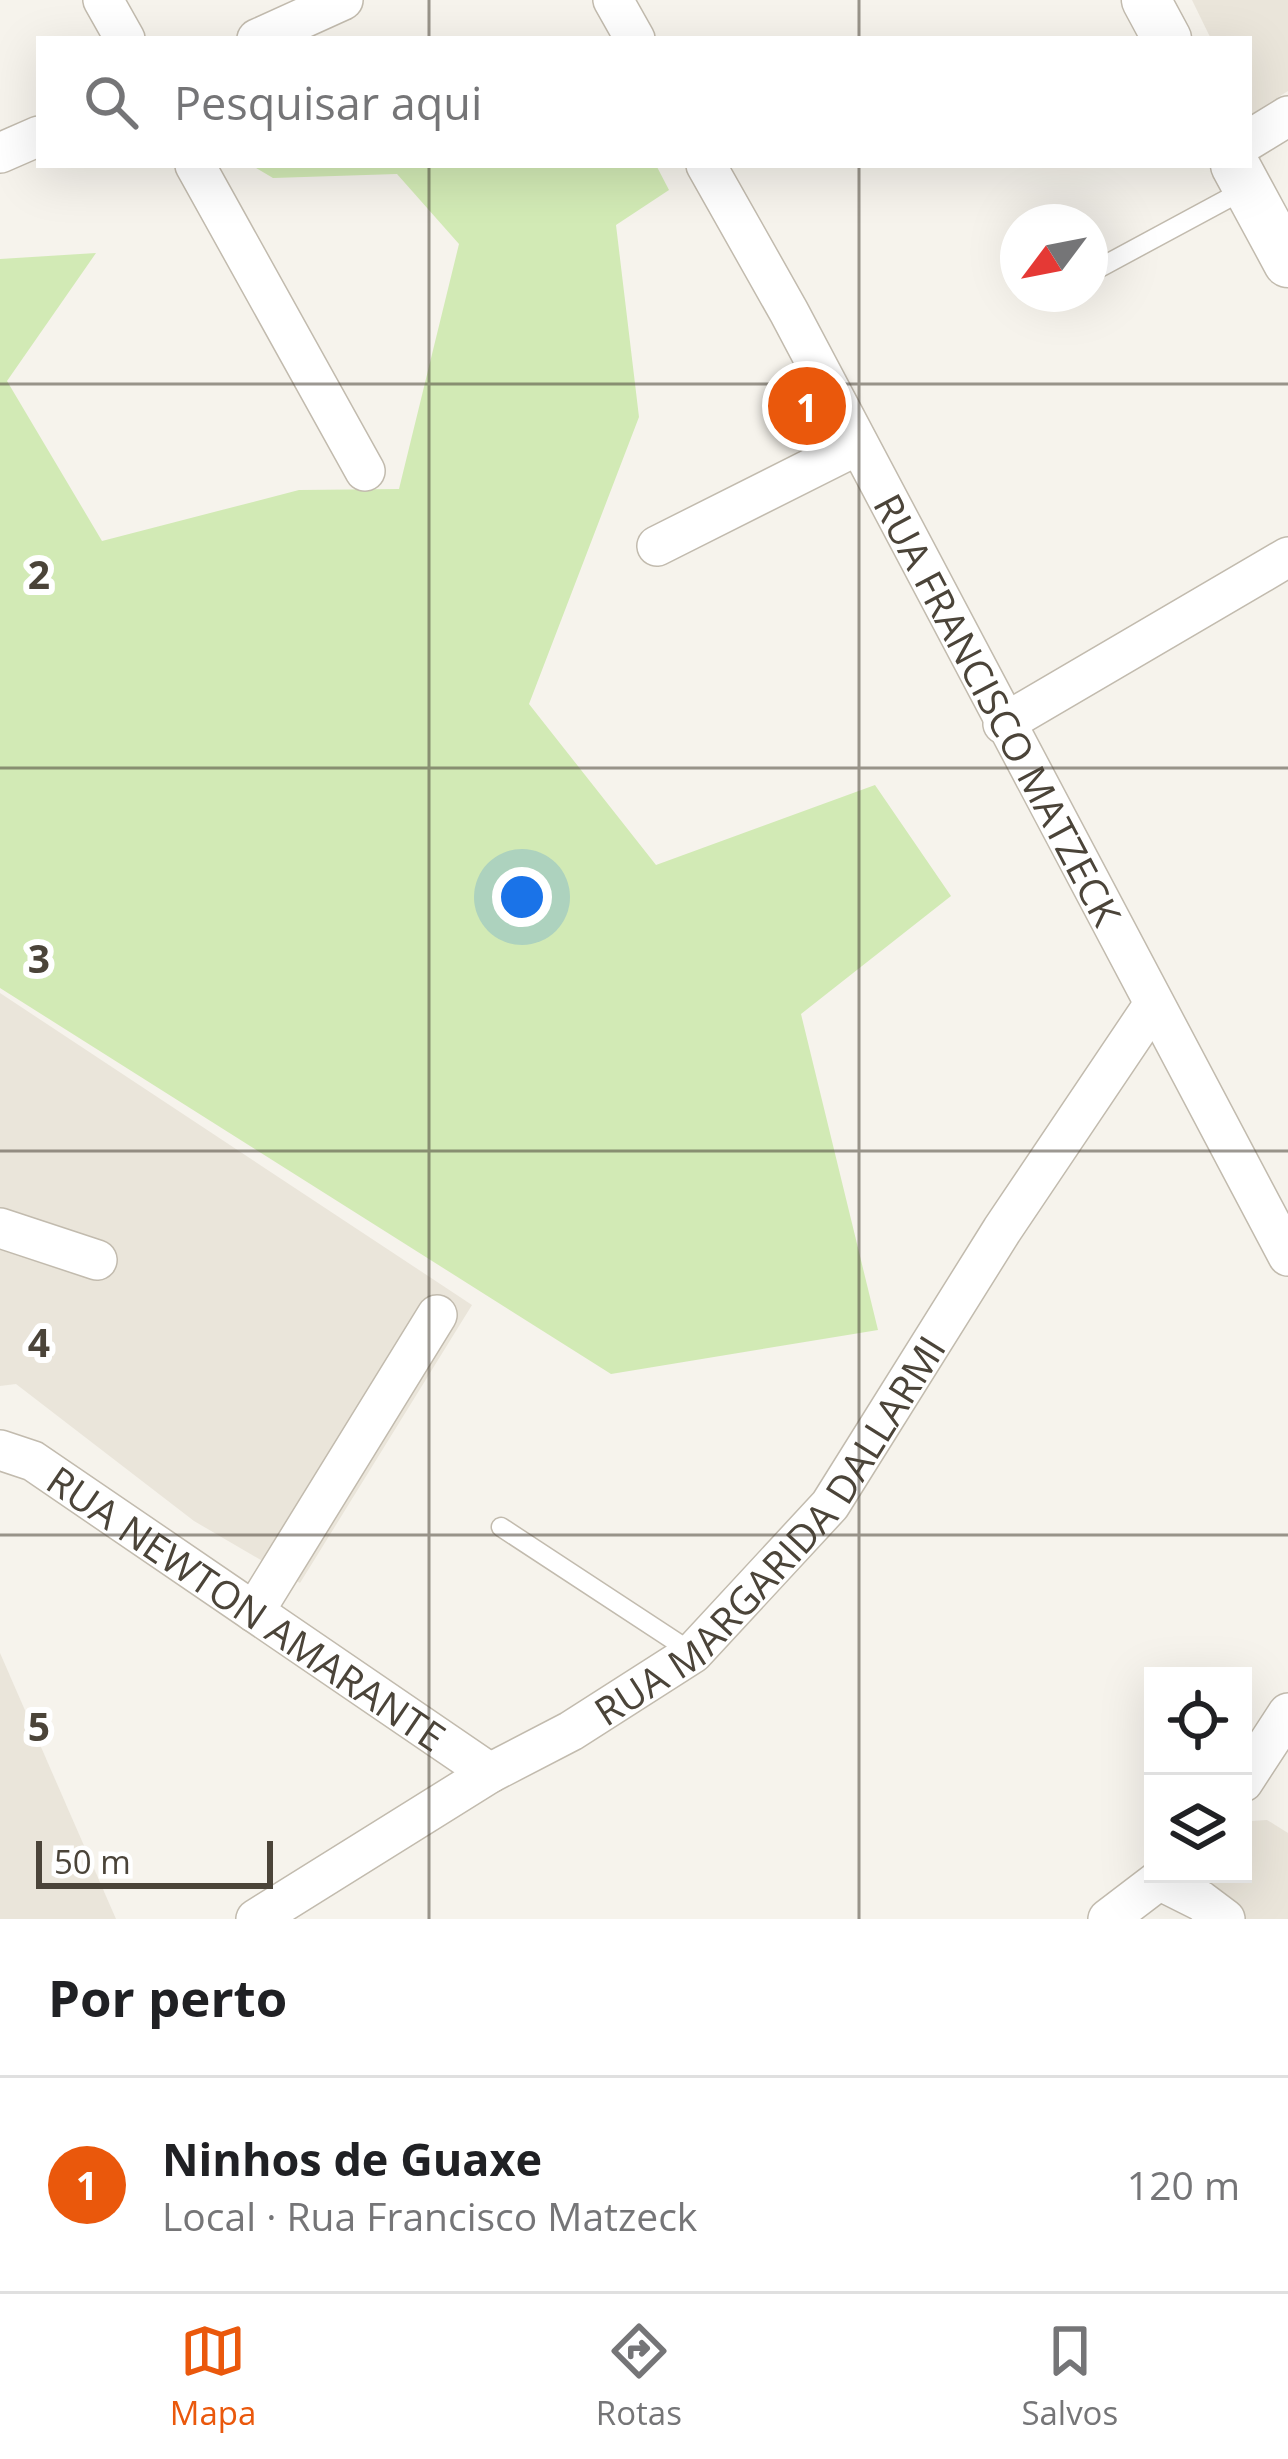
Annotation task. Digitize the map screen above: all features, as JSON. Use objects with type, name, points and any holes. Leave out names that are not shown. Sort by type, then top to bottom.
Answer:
[{"type":"street","points":[[103,0],[123,36]]},
{"type":"street","points":[[264,36],[343,0]]},
{"type":"street","points":[[613,0],[633,36]]},
{"type":"street","points":[[1252,138],[1288,116]]},
{"type":"street","points":[[0,153],[36,137]]},
{"type":"street","points":[[197,168],[365,471]]},
{"type":"street","name":"RUA FRANCISCO MATZECK","points":[[708,168],[1288,1256]]},
{"type":"street","points":[[1242,176],[1288,263]]},
{"type":"street","points":[[657,546],[858,445]]},
{"type":"street","points":[[1003,724],[1288,557]]},
{"type":"street","name":"RUA MARGARIDA DALLARMI","points":[[256,1919],[490,1773],[572,1731],[693,1653],[830,1505],[1002,1230],[1154,1004]]},
{"type":"street","points":[[0,1228],[97,1260]]},
{"type":"street","points":[[254,1612],[437,1315]]},
{"type":"street","name":"RUA NEWTON AMARANTE","points":[[0,1450],[33,1461],[490,1773]]},
{"type":"street","points":[[1248,1775],[1288,1713]]},
{"type":"street","points":[[1108,1919],[1156,1883]]},
{"type":"street","points":[[1173,1883],[1225,1919]]},
{"type":"lane","points":[[1108,264],[1201,217],[1242,176]]},
{"type":"lane","points":[[501,1527],[693,1653]]},
{"type":"shaded area","points":[[1192,0],[1288,0],[1288,91],[1252,114],[1252,36],[1210,36]]},
{"type":"shaded area","points":[[0,993],[472,1305],[300,1583],[194,1521],[16,1384],[0,1386]]},
{"type":"shaded area","points":[[0,1653],[116,1919],[0,1919]]},
{"type":"shaded area","points":[[1267,1820],[1288,1833],[1288,1919],[1190,1919],[1212,1883],[1252,1883],[1252,1821]]},
{"type":"green space","points":[[256,168],[658,168],[669,190],[616,225],[639,417],[529,704],[656,865],[875,785],[951,896],[801,1014],[878,1330],[611,1374],[0,988],[0,259],[96,253],[7,381],[102,541],[299,490],[399,489],[459,244],[397,174],[273,178]]},
{"type":"place","name":"Ninhos de Guaxe","points":[[807,406]]}]
